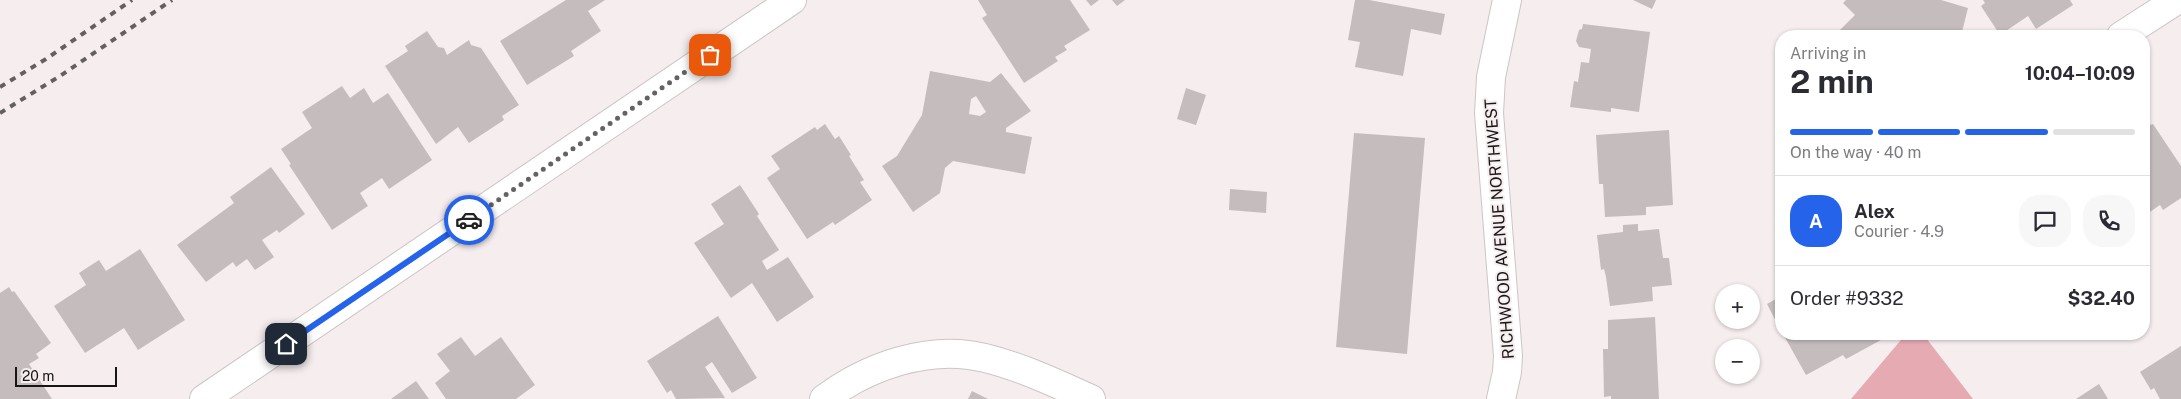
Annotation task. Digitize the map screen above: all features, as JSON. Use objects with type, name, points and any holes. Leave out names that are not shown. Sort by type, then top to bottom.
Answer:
[{"type":"street","points":[[204,399],[792,0]]},
{"type":"street","name":"RICHWOOD AVENUE NORTHWEST","points":[[1501,399],[1508,372],[1508,356],[1489,113],[1491,77],[1507,0]]},
{"type":"street","points":[[2130,30],[2176,0]]},
{"type":"street","points":[[824,399],[833,392],[876,370],[905,360],[933,354],[983,357],[1010,365],[1091,399]]},
{"type":"shaded area","points":[[1901,340],[1928,340],[1973,399],[1851,399]]},
{"type":"building","points":[[566,0],[605,0],[588,11],[601,31],[571,51],[574,56],[527,85],[500,41]]},
{"type":"building","points":[[978,0],[1070,0],[1090,30],[1064,46],[1067,50],[1055,57],[1058,61],[1024,83],[982,18],[987,15]]},
{"type":"building","points":[[1086,0],[1099,0],[1091,6]]},
{"type":"building","points":[[1112,0],[1125,0],[1117,6]]},
{"type":"building","points":[[1355,0],[1369,0],[1445,14],[1441,35],[1411,29],[1403,76],[1355,67],[1360,42],[1348,40]]},
{"type":"building","points":[[1633,0],[1656,0],[1652,9]]},
{"type":"building","points":[[1846,0],[1941,0],[1968,8],[1962,30],[1840,30],[1855,15],[1843,3]]},
{"type":"building","points":[[1983,0],[2070,0],[2073,5],[2036,29],[2028,16],[2007,30],[1997,30],[1981,6],[1985,3]]},
{"type":"building","points":[[1583,24],[1650,32],[1639,112],[1611,108],[1611,112],[1570,107],[1574,81],[1578,82],[1581,62],[1589,63],[1591,49],[1579,47],[1576,41]]},
{"type":"building","points":[[427,31],[438,47],[444,48],[447,55],[469,40],[471,45],[481,48],[519,105],[502,116],[504,120],[469,143],[458,127],[436,144],[385,66],[408,51],[405,46]]},
{"type":"building","points":[[930,71],[990,82],[1001,73],[1031,111],[1006,128],[1006,132],[1032,137],[1025,174],[953,161],[945,168],[940,193],[913,212],[882,166],[897,156],[922,115]],"holes":[[[976,96],[986,112],[980,116],[969,114],[971,99]]]},
{"type":"building","points":[[342,86],[350,98],[364,88],[373,103],[388,93],[432,160],[389,189],[382,178],[360,193],[368,206],[332,230],[289,165],[291,164],[281,149],[312,128],[302,112]]},
{"type":"building","points":[[1186,88],[1206,95],[1196,125],[1177,119]]},
{"type":"building","points":[[825,124],[835,139],[839,136],[851,155],[849,156],[864,180],[860,182],[872,200],[835,225],[833,222],[807,239],[767,178],[780,169],[771,156],[815,127],[817,130]]},
{"type":"building","points":[[2153,124],[2181,166],[2181,198],[2163,210],[2160,205],[2150,212],[2150,125]]},
{"type":"building","points":[[1669,130],[1673,205],[1646,207],[1646,215],[1605,217],[1603,184],[1599,184],[1596,135]]},
{"type":"building","points":[[1354,133],[1425,138],[1407,354],[1336,347]]},
{"type":"building","points":[[271,167],[305,214],[279,233],[277,230],[262,240],[274,257],[255,270],[247,259],[236,267],[233,262],[206,282],[177,245],[234,203],[230,197]]},
{"type":"building","points":[[740,185],[779,250],[762,261],[767,270],[788,257],[814,297],[777,322],[752,283],[731,298],[694,243],[724,224],[711,204]]},
{"type":"building","points":[[1230,189],[1267,192],[1266,213],[1229,210]]},
{"type":"building","points":[[1638,224],[1638,231],[1659,229],[1663,258],[1669,258],[1672,285],[1652,287],[1653,301],[1610,306],[1604,269],[1601,270],[1597,235],[1623,232],[1623,225]]},
{"type":"building","points":[[140,249],[185,320],[138,350],[124,328],[85,353],[54,306],[86,285],[79,273],[99,260],[106,271]]},
{"type":"building","points":[[9,287],[12,292],[14,291],[51,343],[36,354],[39,358],[29,364],[52,399],[0,399],[0,293]]},
{"type":"building","points":[[1775,299],[1775,319],[1767,304]]},
{"type":"building","points":[[718,316],[757,378],[732,393],[712,362],[705,367],[725,398],[676,399],[671,390],[667,393],[647,361]]},
{"type":"building","points":[[1655,317],[1659,399],[1611,399],[1611,396],[1604,397],[1603,349],[1608,349],[1608,320]]},
{"type":"building","points":[[461,337],[475,356],[501,337],[535,385],[516,399],[446,399],[435,383],[450,371],[437,354]]},
{"type":"building","points":[[1786,340],[1881,340],[1846,359],[1843,355],[1806,375]]},
{"type":"building","points":[[2181,346],[2181,399],[2160,399],[2154,388],[2151,390],[2140,372]]},
{"type":"building","points":[[416,381],[429,399],[391,399]]},
{"type":"building","points":[[2099,384],[2108,399],[2076,399]]},
{"type":"building","points":[[972,391],[988,399],[968,399]]},
{"type":"railway","points":[[0,87],[46,59],[132,0]]},
{"type":"railway","points":[[0,113],[60,76],[172,0]]},
{"type":"way so far","points":[[469,220],[710,55]]},
{"type":"route","points":[[286,344],[469,220]]}]
